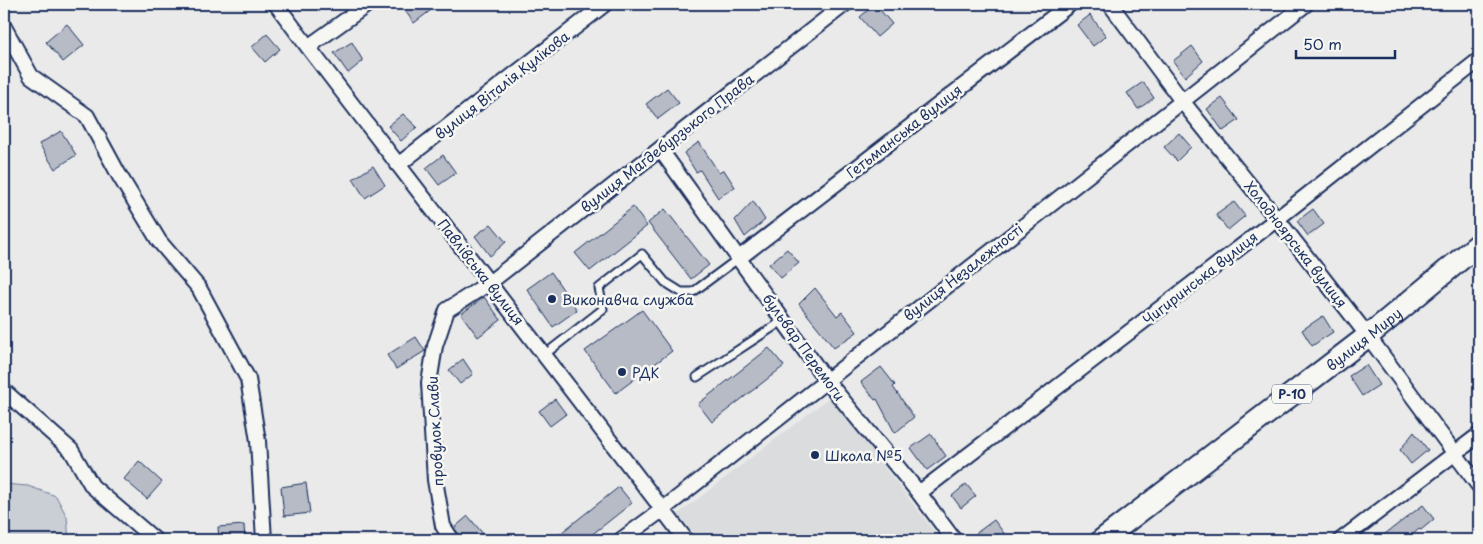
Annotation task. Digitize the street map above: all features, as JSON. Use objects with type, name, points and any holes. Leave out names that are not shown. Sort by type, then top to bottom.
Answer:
[{"type":"main road","name":"вулиця Миру","points":[[1102,540],[1368,336],[1479,244]]},
{"type":"street","name":"Павлівська вулиця","points":[[276,4],[686,540]]},
{"type":"street","points":[[308,47],[368,4]]},
{"type":"street","name":"вулиця Віталія Кулікова","points":[[398,165],[605,4]]},
{"type":"street","name":"вулиця Магдебурзького Права","points":[[489,283],[845,4]]},
{"type":"street","name":"Гетьманська вулиця","points":[[739,258],[1070,4]]},
{"type":"street","name":"Холодноярська вулиця","points":[[1110,4],[1182,101],[1368,336],[1479,486]]},
{"type":"street","name":"вулиця Незалежності","points":[[621,540],[662,510],[1306,4]]},
{"type":"street","points":[[4,27],[31,76],[87,116],[159,241],[199,288],[248,378],[258,441],[264,540]]},
{"type":"street","name":"Чигиринська вулиця","points":[[919,493],[1277,219],[1479,60]]},
{"type":"street","name":"бульвар Перемоги","points":[[660,149],[826,380],[919,493],[954,540]]},
{"type":"street","name":"провулок Слави","points":[[452,540],[443,526],[436,480],[429,384],[433,356],[447,310],[489,283]]},
{"type":"street","points":[[4,391],[70,450],[92,486],[155,540]]},
{"type":"street","points":[[1341,540],[1479,435]]},
{"type":"lane","points":[[544,355],[603,309],[599,288],[642,254],[665,282],[681,292],[693,292],[739,258]]},
{"type":"lane","points":[[697,377],[784,320]]},
{"type":"shaded area","name":"Школа №5","points":[[830,397],[941,540],[699,540],[678,514]]},
{"type":"shaded area","points":[[4,484],[28,486],[56,496],[67,517],[69,540],[4,540]]},
{"type":"building","points":[[400,4],[439,4],[414,23]]},
{"type":"building","points":[[875,4],[892,24],[877,37],[860,17]]},
{"type":"building","points":[[1090,15],[1106,36],[1093,46],[1077,25]]},
{"type":"building","points":[[67,24],[84,45],[63,62],[46,42]]},
{"type":"building","points":[[267,34],[280,49],[265,62],[252,47]]},
{"type":"building","points":[[352,42],[363,61],[348,73],[334,53]]},
{"type":"building","points":[[1192,46],[1203,61],[1185,77],[1173,61]]},
{"type":"building","points":[[1143,82],[1154,98],[1138,109],[1127,93]]},
{"type":"building","points":[[667,88],[679,103],[658,119],[646,104]]},
{"type":"building","points":[[1222,98],[1239,120],[1223,131],[1207,109]]},
{"type":"building","points":[[403,114],[417,127],[401,141],[388,126]]},
{"type":"building","points":[[61,131],[76,155],[55,169],[39,144]]},
{"type":"building","points":[[1179,133],[1191,147],[1177,161],[1164,147]]},
{"type":"building","points":[[699,142],[719,173],[724,170],[735,187],[718,198],[700,170],[696,172],[684,153]]},
{"type":"building","points":[[443,155],[456,173],[439,185],[426,168]]},
{"type":"building","points":[[373,166],[385,185],[365,198],[353,179]]},
{"type":"building","points":[[753,201],[765,220],[745,237],[735,220]]},
{"type":"building","points":[[1234,202],[1245,216],[1228,230],[1216,215]]},
{"type":"building","points":[[633,207],[647,226],[590,271],[575,253]]},
{"type":"building","points":[[665,209],[709,265],[691,279],[648,223]]},
{"type":"building","points":[[1313,209],[1324,224],[1308,236],[1297,221]]},
{"type":"building","points":[[491,224],[506,242],[490,256],[475,236]]},
{"type":"building","points":[[787,249],[799,263],[781,278],[769,264]]},
{"type":"building","name":"Виконавча служба","points":[[551,272],[577,310],[553,327],[527,289]]},
{"type":"building","points":[[815,288],[837,316],[842,312],[857,332],[834,348],[799,304]]},
{"type":"building","points":[[484,297],[501,320],[478,337],[461,314]]},
{"type":"building","name":"РДК","points":[[642,310],[672,351],[616,393],[585,351]]},
{"type":"building","points":[[1323,316],[1333,332],[1312,346],[1302,330]]},
{"type":"building","points":[[416,337],[425,351],[396,369],[387,355]]},
{"type":"building","points":[[769,348],[784,366],[712,422],[698,404]]},
{"type":"building","points":[[463,359],[473,374],[460,384],[449,370]]},
{"type":"building","points":[[1366,365],[1379,385],[1362,396],[1349,376]]},
{"type":"building","points":[[881,367],[895,385],[893,387],[914,417],[895,433],[877,399],[875,400],[861,382]]},
{"type":"building","points":[[555,399],[566,414],[550,426],[539,411]]},
{"type":"building","points":[[1414,432],[1428,450],[1411,464],[1400,450]]},
{"type":"building","points":[[931,434],[946,456],[927,470],[911,448]]},
{"type":"building","points":[[139,461],[162,482],[147,499],[124,479]]},
{"type":"building","points":[[306,483],[310,513],[284,516],[281,487]]},
{"type":"building","points":[[966,484],[976,496],[961,508],[952,496]]},
{"type":"building","points":[[619,487],[632,503],[585,540],[552,540]]},
{"type":"building","points":[[1423,505],[1434,519],[1421,530],[1419,529],[1406,540],[1377,540]]},
{"type":"building","points":[[468,516],[484,535],[478,540],[464,540],[454,528]]},
{"type":"building","points":[[994,520],[1009,540],[979,540],[975,534]]},
{"type":"building","points":[[244,525],[245,540],[219,540],[218,527]]},
{"type":"place","name":"Виконавча служба","points":[[552,299]]},
{"type":"place","name":"РДК","points":[[622,372]]},
{"type":"place","name":"Школа №5","points":[[815,455]]}]
